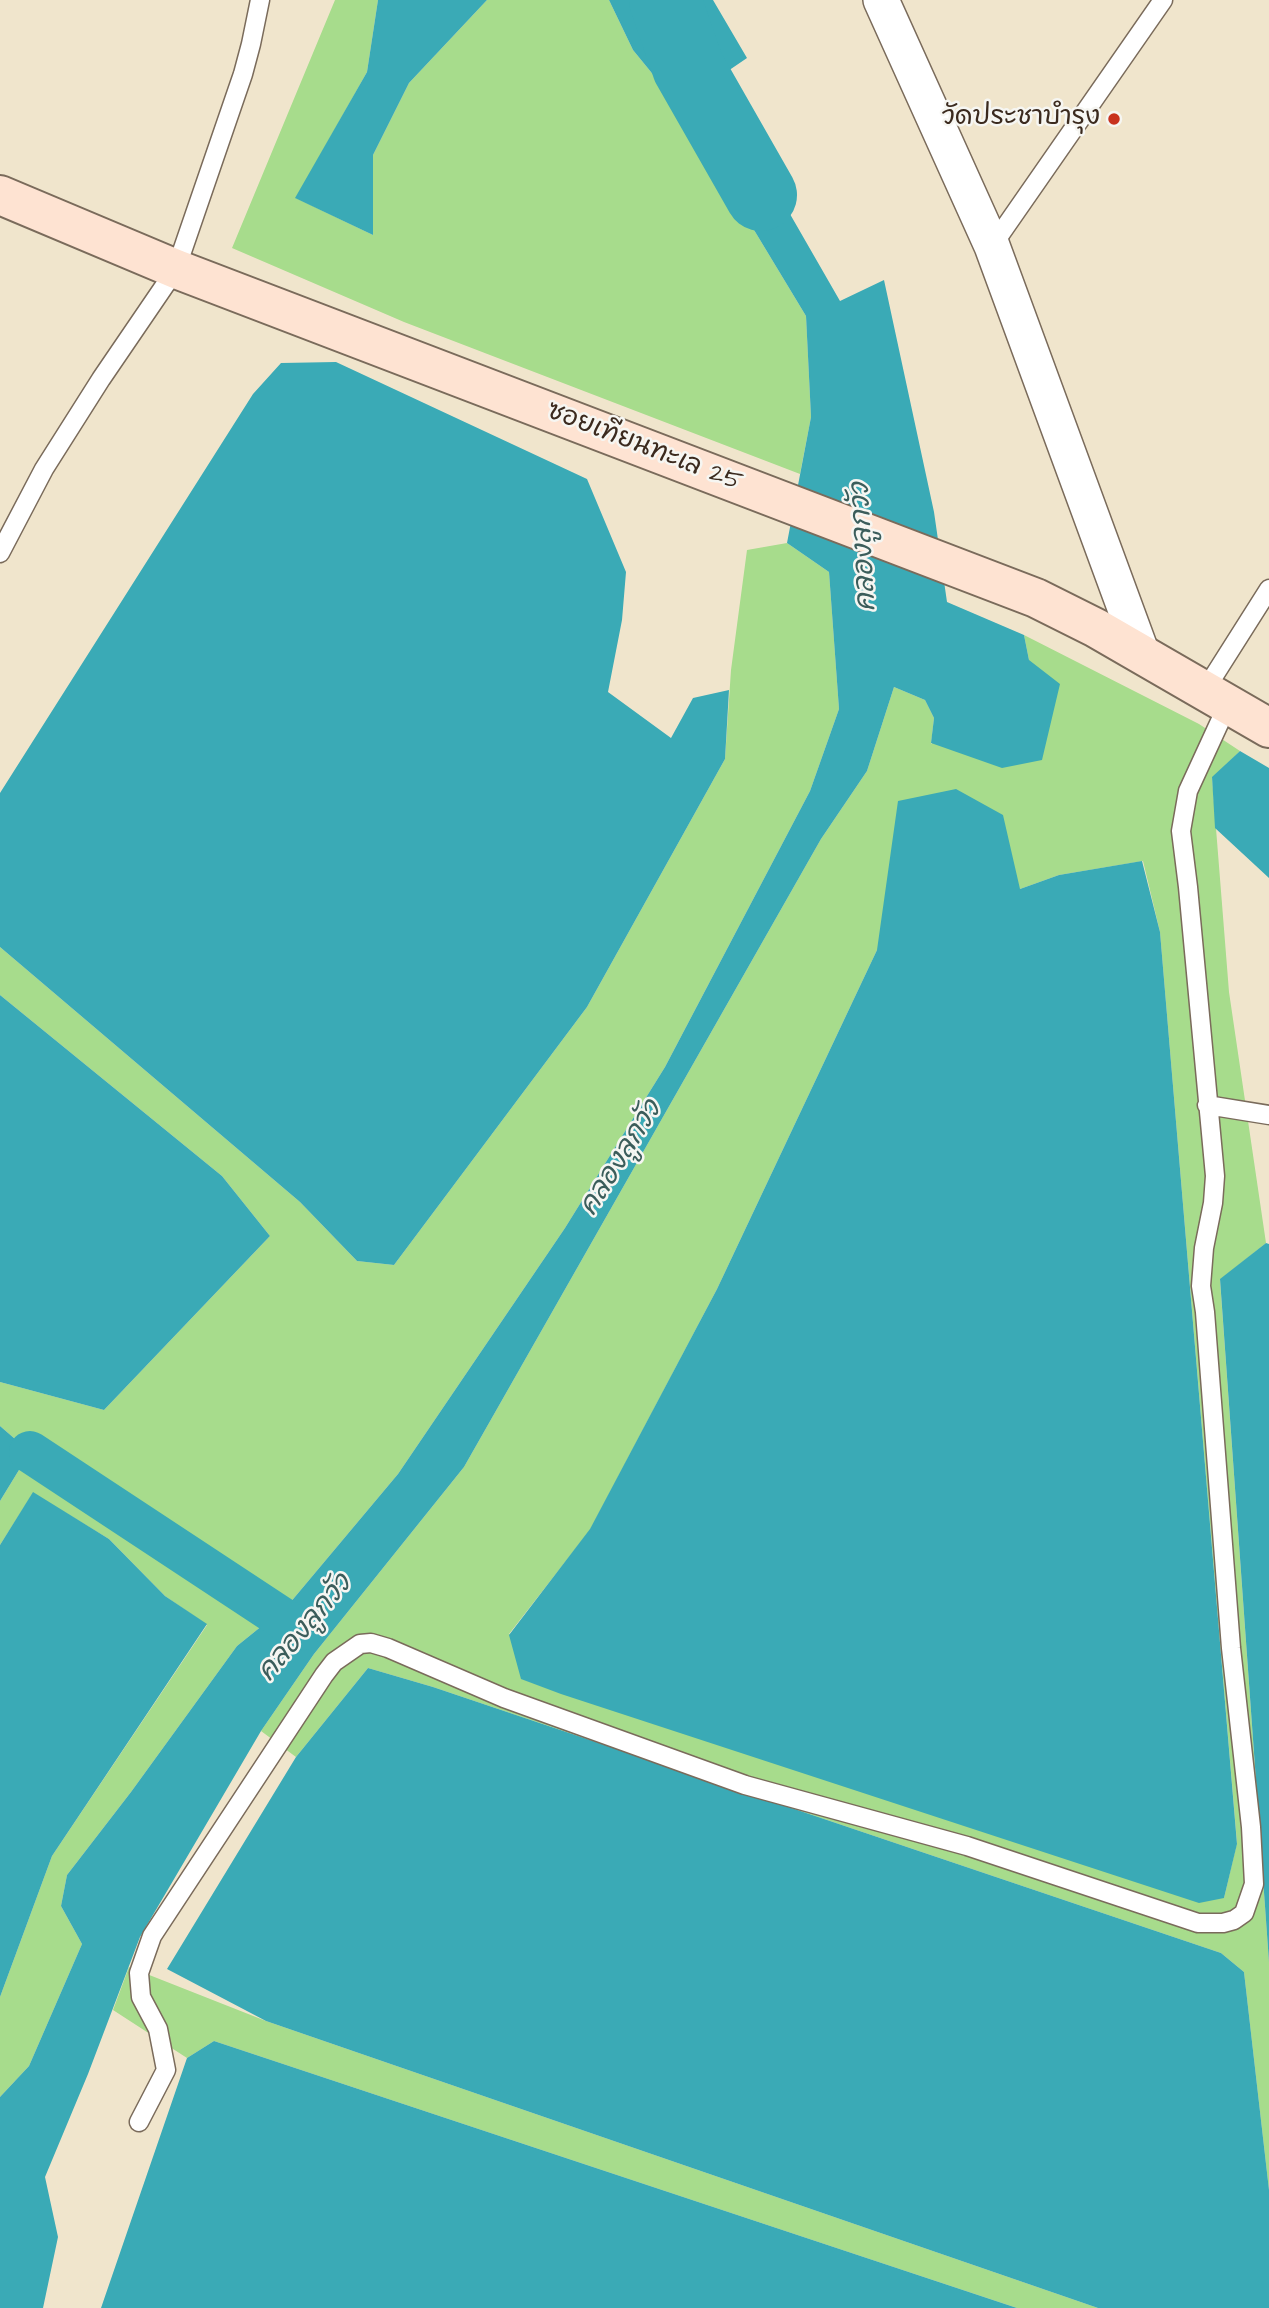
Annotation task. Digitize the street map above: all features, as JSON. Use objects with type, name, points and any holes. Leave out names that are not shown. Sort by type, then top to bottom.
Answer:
[{"type":"street","points":[[881,0],[992,246],[1142,654]]},
{"type":"street","name":"ซอยเทียนทะเล 25","points":[[2,196],[176,269],[1035,598],[1096,628],[1269,728]]},
{"type":"lane","points":[[0,553],[44,469],[176,269],[243,74],[260,0]]},
{"type":"lane","points":[[992,246],[1163,0]]},
{"type":"lane","points":[[139,2122],[166,2070],[158,2029],[141,1997],[139,1973],[152,1936],[324,1675],[334,1662],[360,1644],[371,1643],[388,1648],[504,1698],[745,1785],[967,1846],[1198,1923],[1223,1923],[1244,1913],[1254,1884],[1251,1827],[1231,1648],[1201,1286],[1215,1176],[1181,831],[1188,791],[1217,697],[1269,589]]},
{"type":"lane","points":[[1207,1105],[1269,1115]]},
{"type":"green space","points":[[335,0],[378,0],[367,72],[296,198],[373,235],[373,155],[409,83],[487,0],[609,0],[633,50],[678,105],[806,316],[811,417],[800,474],[404,322],[232,248]]},
{"type":"green space","points":[[787,543],[829,572],[839,709],[810,791],[665,1067],[565,1228],[398,1474],[289,1604],[237,1646],[67,1875],[61,1906],[82,1944],[29,2066],[0,2097],[0,1997],[52,1856],[207,1625],[165,1596],[109,1539],[33,1493],[0,1545],[0,1501],[30,1452],[0,1426],[0,1382],[104,1410],[270,1236],[222,1176],[0,995],[0,947],[300,1202],[357,1261],[394,1265],[587,1007],[725,759],[731,670],[747,550]]},
{"type":"green space","points":[[1024,635],[1199,724],[1240,751],[1212,778],[1229,992],[1266,1243],[1220,1280],[1269,1962],[1269,2190],[1244,1972],[1221,1953],[433,1687],[368,1668],[296,1757],[261,1731],[314,1654],[464,1467],[821,839],[867,771],[894,687],[925,700],[934,718],[931,744],[1029,660]],"holes":[[[1143,861],[1160,932],[1237,1843],[1224,1898],[509,1634],[590,1530],[717,1289],[877,950],[1059,875]]]},
{"type":"green space","points":[[129,1967],[266,2021],[1098,2308],[1017,2308],[214,2041],[187,2058],[113,2010]]},
{"type":"water","points":[[378,0],[487,0],[409,83],[373,155],[373,235],[295,198],[367,72]]},
{"type":"water","points":[[609,0],[713,0],[747,58],[678,105],[633,50]]},
{"type":"water","points":[[725,101],[840,301],[884,280],[934,512],[947,602],[1024,635],[1029,660],[1060,684],[1042,760],[1002,768],[931,743],[934,718],[925,700],[894,687],[867,771],[821,839],[464,1467],[314,1654],[261,1731],[140,1937],[45,2177],[58,2237],[43,2308],[0,2308],[0,2097],[29,2066],[82,1944],[61,1906],[67,1875],[237,1646],[289,1604],[398,1474],[565,1228],[665,1067],[810,791],[839,709],[829,572],[787,543],[811,417],[806,316],[690,124]]},
{"type":"water","points":[[336,362],[587,479],[626,572],[622,620],[608,692],[671,738],[693,698],[729,690],[725,759],[587,1007],[394,1265],[357,1261],[300,1202],[0,947],[0,793],[253,394],[281,363]]},
{"type":"water","points":[[1240,751],[1269,768],[1269,878],[1215,828],[1212,777]]},
{"type":"water","points":[[956,789],[1003,815],[1020,889],[1059,875],[1142,861],[1160,932],[1237,1844],[1224,1898],[1199,1903],[561,1694],[521,1679],[509,1635],[590,1529],[717,1289],[877,950],[898,801]]},
{"type":"water","points":[[0,995],[222,1176],[270,1236],[104,1410],[0,1382]]},
{"type":"water","points":[[1266,1243],[1269,1244],[1269,1962],[1220,1279]]},
{"type":"water","points":[[0,1426],[30,1452],[0,1501]]},
{"type":"water","points":[[33,1492],[109,1539],[165,1596],[207,1624],[52,1856],[0,1997],[0,1545]]},
{"type":"water","points":[[368,1668],[433,1687],[1221,1953],[1244,1972],[1269,2190],[1269,2308],[1098,2308],[266,2021],[167,1969],[296,1757]]},
{"type":"water","points":[[214,2041],[1017,2308],[101,2308],[187,2058]]},
{"type":"waterway","name":"คลองลูกวัว","points":[[665,0],[688,67],[761,195]]},
{"type":"waterway","points":[[30,1452],[300,1630]]},
{"type":"place","name":"วัดประชาบํารุง","points":[[1114,119]]}]
